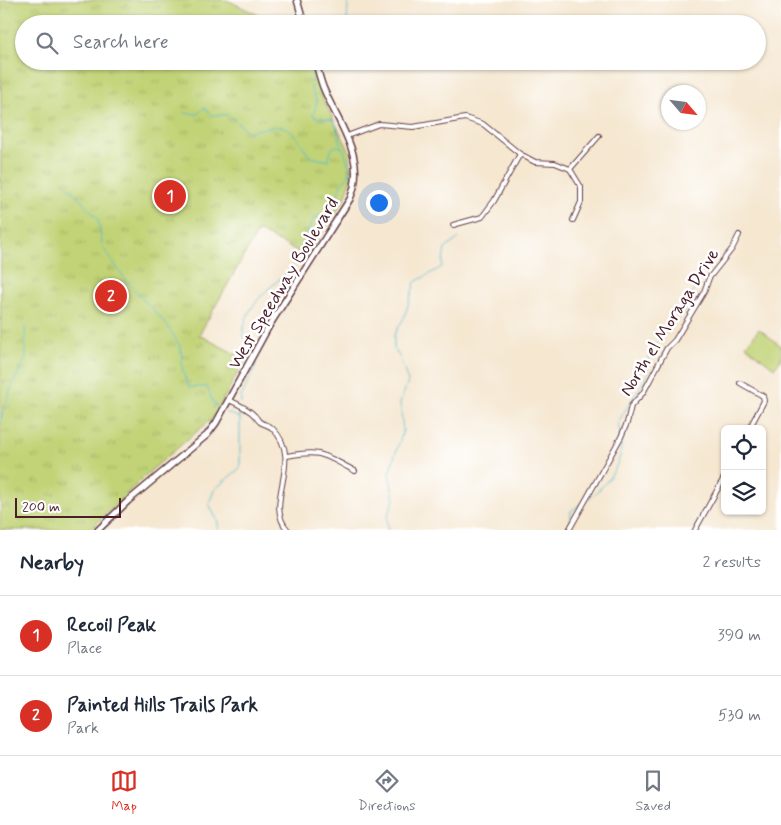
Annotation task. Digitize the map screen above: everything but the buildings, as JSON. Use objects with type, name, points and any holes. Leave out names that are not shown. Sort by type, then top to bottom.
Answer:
[{"type":"main road","points":[[297,0],[301,15]]},
{"type":"main road","name":"West Speedway Boulevard","points":[[98,530],[128,501],[206,435],[229,400],[269,326],[338,219],[353,191],[357,168],[355,156],[323,86],[318,70]]},
{"type":"street","points":[[347,136],[378,124],[413,127],[464,118],[483,124],[520,154],[535,162],[555,163],[570,169],[581,187],[581,202],[573,220]]},
{"type":"street","points":[[570,169],[599,136]]},
{"type":"street","points":[[453,225],[482,217],[494,201],[520,154]]},
{"type":"street","name":"North el Moraga Drive","points":[[569,530],[621,437],[628,423],[632,406],[643,393],[668,348],[675,340],[704,292],[709,278],[732,249],[738,235]]},
{"type":"street","points":[[740,383],[763,396],[764,401],[751,425]]},
{"type":"street","points":[[229,400],[249,410],[259,422],[272,427],[281,438],[287,456],[279,500],[282,522],[288,530]]},
{"type":"street","points":[[287,456],[319,452],[354,471]]},
{"type":"street","points":[[695,530],[721,483]]},
{"type":"street","points":[[275,524],[282,522]]},
{"type":"green space","points":[[1,0],[227,0],[258,15],[15,15],[15,70],[314,70],[324,101],[350,152],[352,176],[345,199],[307,256],[258,231],[199,335],[245,359],[214,417],[148,473],[90,530],[0,530]]},
{"type":"green space","points":[[759,329],[781,346],[781,359],[774,368],[746,346]]},
{"type":"waterway","points":[[347,15],[348,2],[361,0]]},
{"type":"waterway","points":[[314,72],[311,88],[317,102],[313,115],[335,122],[342,147]]},
{"type":"waterway","points":[[184,113],[198,114],[204,107],[211,115],[229,115],[248,132],[271,127],[285,128],[297,137],[310,157],[328,161],[332,148],[337,146],[343,148],[350,169],[349,175],[341,184],[335,206],[314,218],[293,265]]},
{"type":"waterway","points":[[66,184],[98,219],[103,248],[127,282],[167,325],[181,348],[183,372],[189,387],[207,387],[213,403],[220,408]]},
{"type":"waterway","points":[[388,530],[387,518],[394,499],[389,473],[403,431],[400,403],[408,382],[400,358],[394,348],[394,335],[404,318],[415,282],[442,267],[445,249],[459,238]]},
{"type":"waterway","points":[[250,350],[251,347],[243,335],[247,316],[264,293],[286,274]]},
{"type":"waterway","points":[[620,436],[618,422],[647,376],[649,353],[688,307],[694,288]]},
{"type":"waterway","points":[[0,421],[12,386],[26,358],[25,326]]},
{"type":"waterway","points":[[241,403],[241,397],[256,366],[255,362]]},
{"type":"waterway","points":[[218,530],[218,522],[209,504],[214,490],[240,468],[240,409]]},
{"type":"waterway","points":[[225,412],[240,418]]},
{"type":"waterway","points":[[588,499],[607,481],[617,465],[620,457],[621,440]]},
{"type":"waterway","points":[[570,525],[571,511],[581,504]]},
{"type":"place","name":"Recoil Peak","points":[[170,196]]},
{"type":"place","name":"Painted Hills Trails Park","points":[[111,296]]}]
